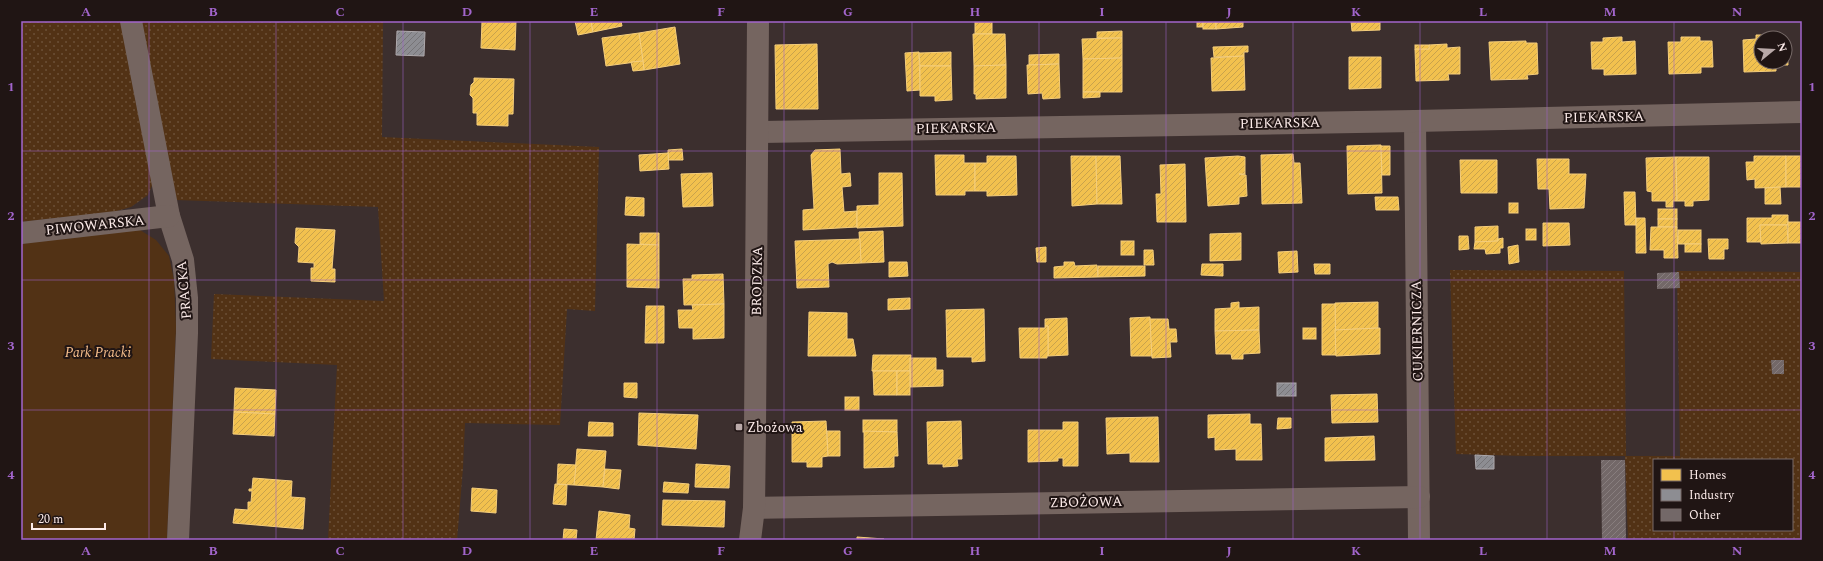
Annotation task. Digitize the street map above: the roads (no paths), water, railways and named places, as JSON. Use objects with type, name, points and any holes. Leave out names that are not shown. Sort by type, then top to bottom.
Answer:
[{"type":"street","name":"PRACKA","points":[[130,21],[169,216],[183,260],[187,298],[187,341],[178,540]]},
{"type":"street","name":"BRODZKA","points":[[750,540],[754,508],[758,21]]},
{"type":"street","name":"PIEKARSKA","points":[[758,132],[1415,121],[1802,112]]},
{"type":"street","name":"CUKIERNICZA","points":[[1415,121],[1419,540]]},
{"type":"street","name":"PIWOWARSKA","points":[[21,234],[169,216]]},
{"type":"street","name":"ZBOŻOWA","points":[[754,508],[1419,497]]},
{"type":"place","name":"Zbożowa","points":[[739,427]]},
{"type":"park label","name":"Park Pracki","points":[[98,352]]}]
